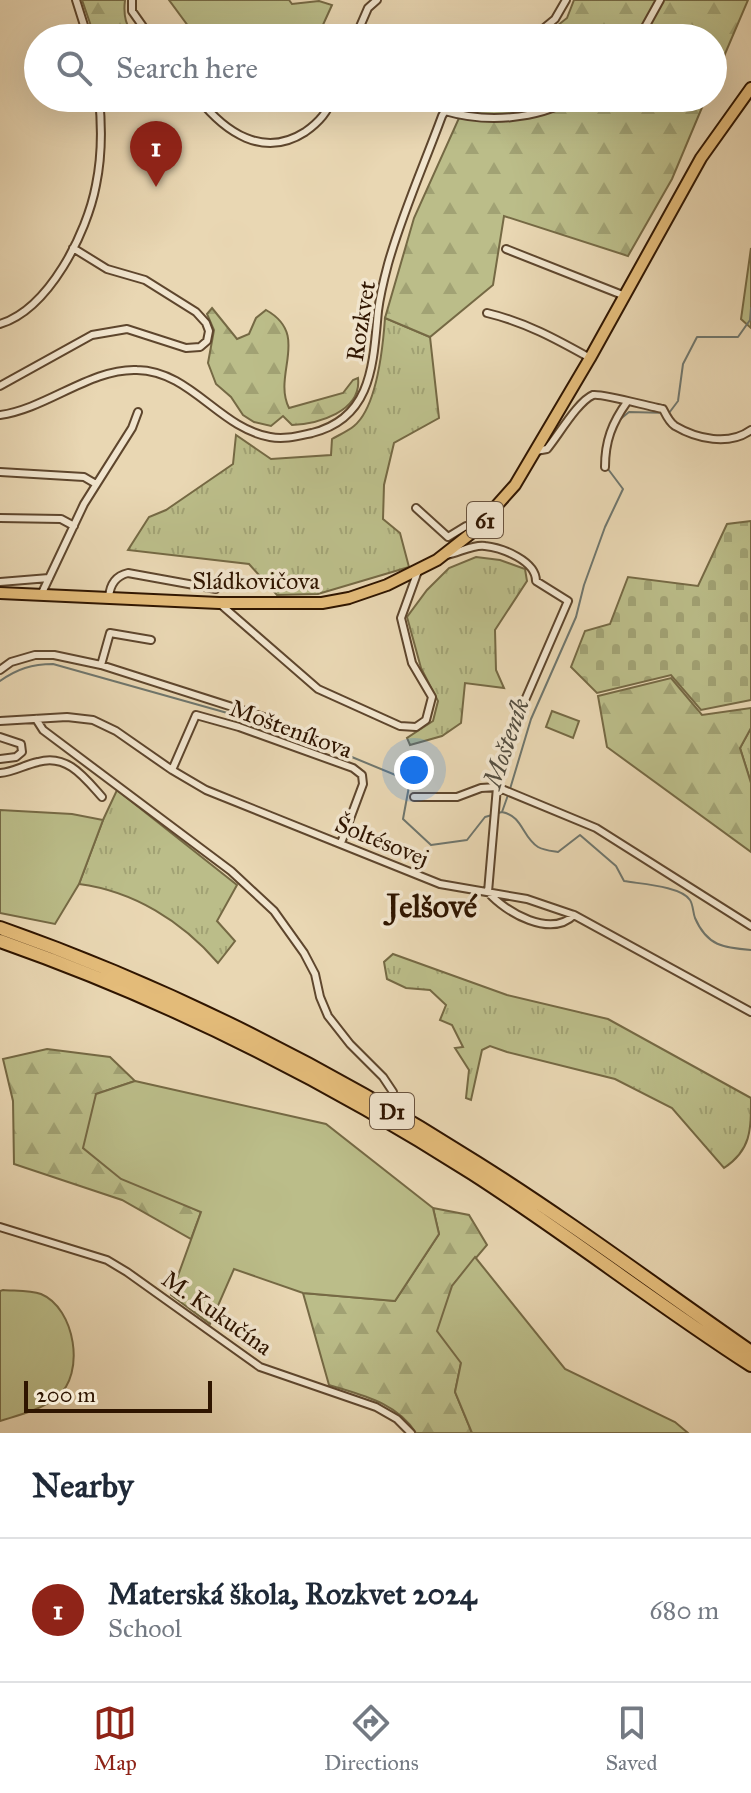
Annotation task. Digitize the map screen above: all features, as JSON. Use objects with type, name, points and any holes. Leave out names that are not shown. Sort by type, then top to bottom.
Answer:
[{"type":"highway","name":"D1","points":[[0,928],[101,967],[203,1012],[289,1054],[379,1104],[527,1196],[751,1352]]},
{"type":"highway","name":"D1","points":[[0,941],[97,978],[198,1023],[284,1065],[373,1114],[522,1206],[751,1365]]},
{"type":"main road","name":"Sládkovičova","points":[[0,593],[302,605],[334,602],[387,585],[443,556],[474,531],[508,495],[590,358],[701,158],[751,88]]},
{"type":"street","points":[[76,0],[84,24]]},
{"type":"street","points":[[132,0],[132,11],[141,24]]},
{"type":"street","points":[[361,24],[368,8],[377,0]]},
{"type":"street","points":[[549,24],[566,0]]},
{"type":"street","points":[[647,24],[660,0]]},
{"type":"street","points":[[0,324],[11,321],[33,305],[73,248],[97,184],[102,135],[100,112]]},
{"type":"street","points":[[210,112],[238,135],[251,141],[276,144],[301,134],[316,124],[325,112]]},
{"type":"street","name":"Rozkvet","points":[[0,415],[29,409],[98,378],[135,370],[149,371],[179,382],[232,421],[272,438],[297,436],[334,425],[358,402],[369,380],[377,345],[380,296],[389,262],[445,112]]},
{"type":"street","points":[[449,112],[474,119],[537,112]]},
{"type":"street","points":[[0,386],[92,335],[127,329],[186,348],[200,347],[207,341],[209,331],[206,323],[196,312],[145,280],[107,269],[73,248]]},
{"type":"street","points":[[506,249],[625,296]]},
{"type":"street","points":[[487,313],[515,319],[590,358]]},
{"type":"street","name":"Sládkovičova","points":[[536,451],[547,449],[583,403],[594,395],[663,409],[675,426],[705,438],[724,439],[745,435],[751,430]]},
{"type":"street","points":[[605,467],[605,447],[614,420],[627,402]]},
{"type":"street","points":[[41,595],[96,484],[132,428],[138,412]]},
{"type":"street","points":[[0,472],[84,477],[96,484]]},
{"type":"street","points":[[416,508],[448,537],[466,526],[474,531]]},
{"type":"street","points":[[0,518],[61,519],[74,526]]},
{"type":"street","points":[[443,556],[482,545],[509,553],[528,564],[536,575],[536,581],[568,601],[519,714],[497,787],[488,892],[506,909],[543,924],[562,923],[574,915]]},
{"type":"street","points":[[219,603],[318,689],[400,726],[416,727],[426,720],[432,697],[412,663],[401,618],[418,571]]},
{"type":"street","name":"Sládkovičova","points":[[109,597],[112,584],[128,573],[216,589]]},
{"type":"street","points":[[0,582],[49,578]]},
{"type":"street","points":[[101,665],[110,633],[151,640]]},
{"type":"street","name":"Mošteníkova","points":[[0,670],[11,662],[35,655],[54,655],[101,665],[200,706],[239,727],[353,768],[362,775],[363,784],[341,843]]},
{"type":"street","name":"Mošteníkova","points":[[200,706],[270,719]]},
{"type":"street","name":"Mošteníkova","points":[[172,770],[200,706]]},
{"type":"street","name":"Šoltésovej","points":[[0,721],[67,717],[93,720],[116,731],[206,790],[440,884],[536,901],[574,915],[751,1012]]},
{"type":"street","points":[[36,719],[43,730],[231,871],[274,911],[315,974],[328,1016],[393,1092]]},
{"type":"street","points":[[0,737],[21,744],[22,752],[16,757],[0,759]]},
{"type":"street","points":[[0,773],[56,759],[80,773],[102,797]]},
{"type":"street","points":[[414,797],[457,797],[481,788],[497,787],[596,828],[751,926]]},
{"type":"street","name":"M. Kukučína","points":[[0,1227],[107,1260],[260,1367],[376,1407],[397,1419],[411,1433]]},
{"type":"green space","points":[[82,0],[125,0],[127,24],[90,24]]},
{"type":"green space","points":[[169,0],[289,0],[292,4],[319,1],[332,5],[323,24],[187,24]]},
{"type":"green space","points":[[574,0],[748,0],[727,49],[727,24],[560,24],[567,18]]},
{"type":"green space","points":[[462,112],[700,112],[672,179],[628,256],[504,216],[493,285],[430,337],[385,318],[414,218]]},
{"type":"green space","points":[[751,248],[751,328],[741,319]]},
{"type":"green space","points":[[212,308],[237,339],[249,334],[256,318],[266,310],[279,320],[289,343],[285,395],[289,408],[343,393],[358,378],[353,400],[336,414],[302,424],[292,425],[283,416],[271,426],[254,422],[243,415],[231,397],[216,384],[208,363],[214,330],[207,314]]},
{"type":"green space","points":[[385,318],[430,337],[439,418],[394,443],[384,485],[383,519],[400,533],[409,567],[318,594],[277,595],[249,564],[128,550],[149,517],[166,510],[233,464],[236,435],[271,459],[331,455],[332,439],[354,426],[368,405],[377,375]]},
{"type":"green space","points":[[751,521],[751,700],[701,710],[671,675],[597,693],[571,667],[585,631],[610,624],[628,577],[698,586],[727,524]]},
{"type":"green space","points":[[476,557],[500,560],[525,569],[527,581],[495,630],[496,670],[504,688],[465,683],[461,723],[442,736],[410,745],[407,738],[433,721],[438,701],[421,668],[407,617],[449,568]]},
{"type":"green space","points":[[671,678],[702,715],[751,708],[751,728],[740,748],[751,783],[751,852],[607,747],[598,696]]},
{"type":"green space","points":[[552,711],[579,721],[573,738],[546,727]]},
{"type":"green space","points":[[751,728],[751,783],[740,748]]},
{"type":"green space","points":[[117,790],[237,885],[217,921],[235,941],[218,963],[189,934],[155,910],[118,893],[79,884]]},
{"type":"green space","points":[[0,810],[72,814],[103,820],[79,884],[55,924],[0,913]]},
{"type":"green space","points":[[393,954],[507,995],[608,1019],[751,1098],[750,1130],[744,1147],[724,1168],[672,1108],[615,1079],[490,1046],[482,1050],[471,1100],[466,1098],[469,1070],[455,1048],[463,1047],[452,1025],[440,1020],[446,1005],[430,990],[406,988],[387,979],[384,962]]},
{"type":"green space","points":[[47,1049],[110,1057],[135,1081],[96,1094],[166,1196],[201,1212],[191,1239],[122,1200],[14,1164],[13,1101],[3,1059]]},
{"type":"green space","points":[[135,1081],[326,1124],[433,1208],[439,1234],[395,1301],[303,1293],[234,1269],[210,1324],[171,1295],[201,1212],[121,1179],[83,1148],[96,1094]]},
{"type":"green space","points":[[433,1208],[469,1215],[487,1245],[452,1286],[461,1363],[455,1392],[472,1433],[416,1433],[408,1422],[388,1407],[329,1385],[303,1293],[395,1301],[439,1234]]},
{"type":"green space","points":[[475,1257],[565,1369],[675,1422],[688,1433],[472,1433],[455,1392],[461,1363],[437,1331],[452,1286]]},
{"type":"green space","points":[[0,1291],[37,1293],[53,1302],[69,1327],[74,1358],[66,1387],[57,1397],[37,1409],[0,1421]]},
{"type":"waterway","name":"Mošteník","points":[[618,421],[629,412],[669,413],[678,401],[683,364],[697,337],[738,337],[750,320],[751,308]]},
{"type":"waterway","name":"Mošteník","points":[[611,440],[616,427]]},
{"type":"waterway","name":"Mošteník","points":[[510,789],[531,719],[576,617],[605,527],[623,489],[608,469],[609,454]]},
{"type":"waterway","name":"Mošteník","points":[[0,681],[25,668],[53,664],[231,714],[303,742],[347,755],[410,781],[403,819],[431,845],[467,840],[485,817],[492,815]]},
{"type":"waterway","name":"Mošteník","points":[[498,813],[502,812],[508,795]]},
{"type":"waterway","points":[[502,812],[514,818],[533,843],[542,849],[558,852],[580,835],[616,866],[624,881],[685,895],[691,902],[700,927],[711,940],[717,944],[751,950]]},
{"type":"place","name":"Materská škola, Rozkvet 2024","points":[[156,187]]},
{"type":"district","name":"Jelšové","points":[[432,906]]}]
